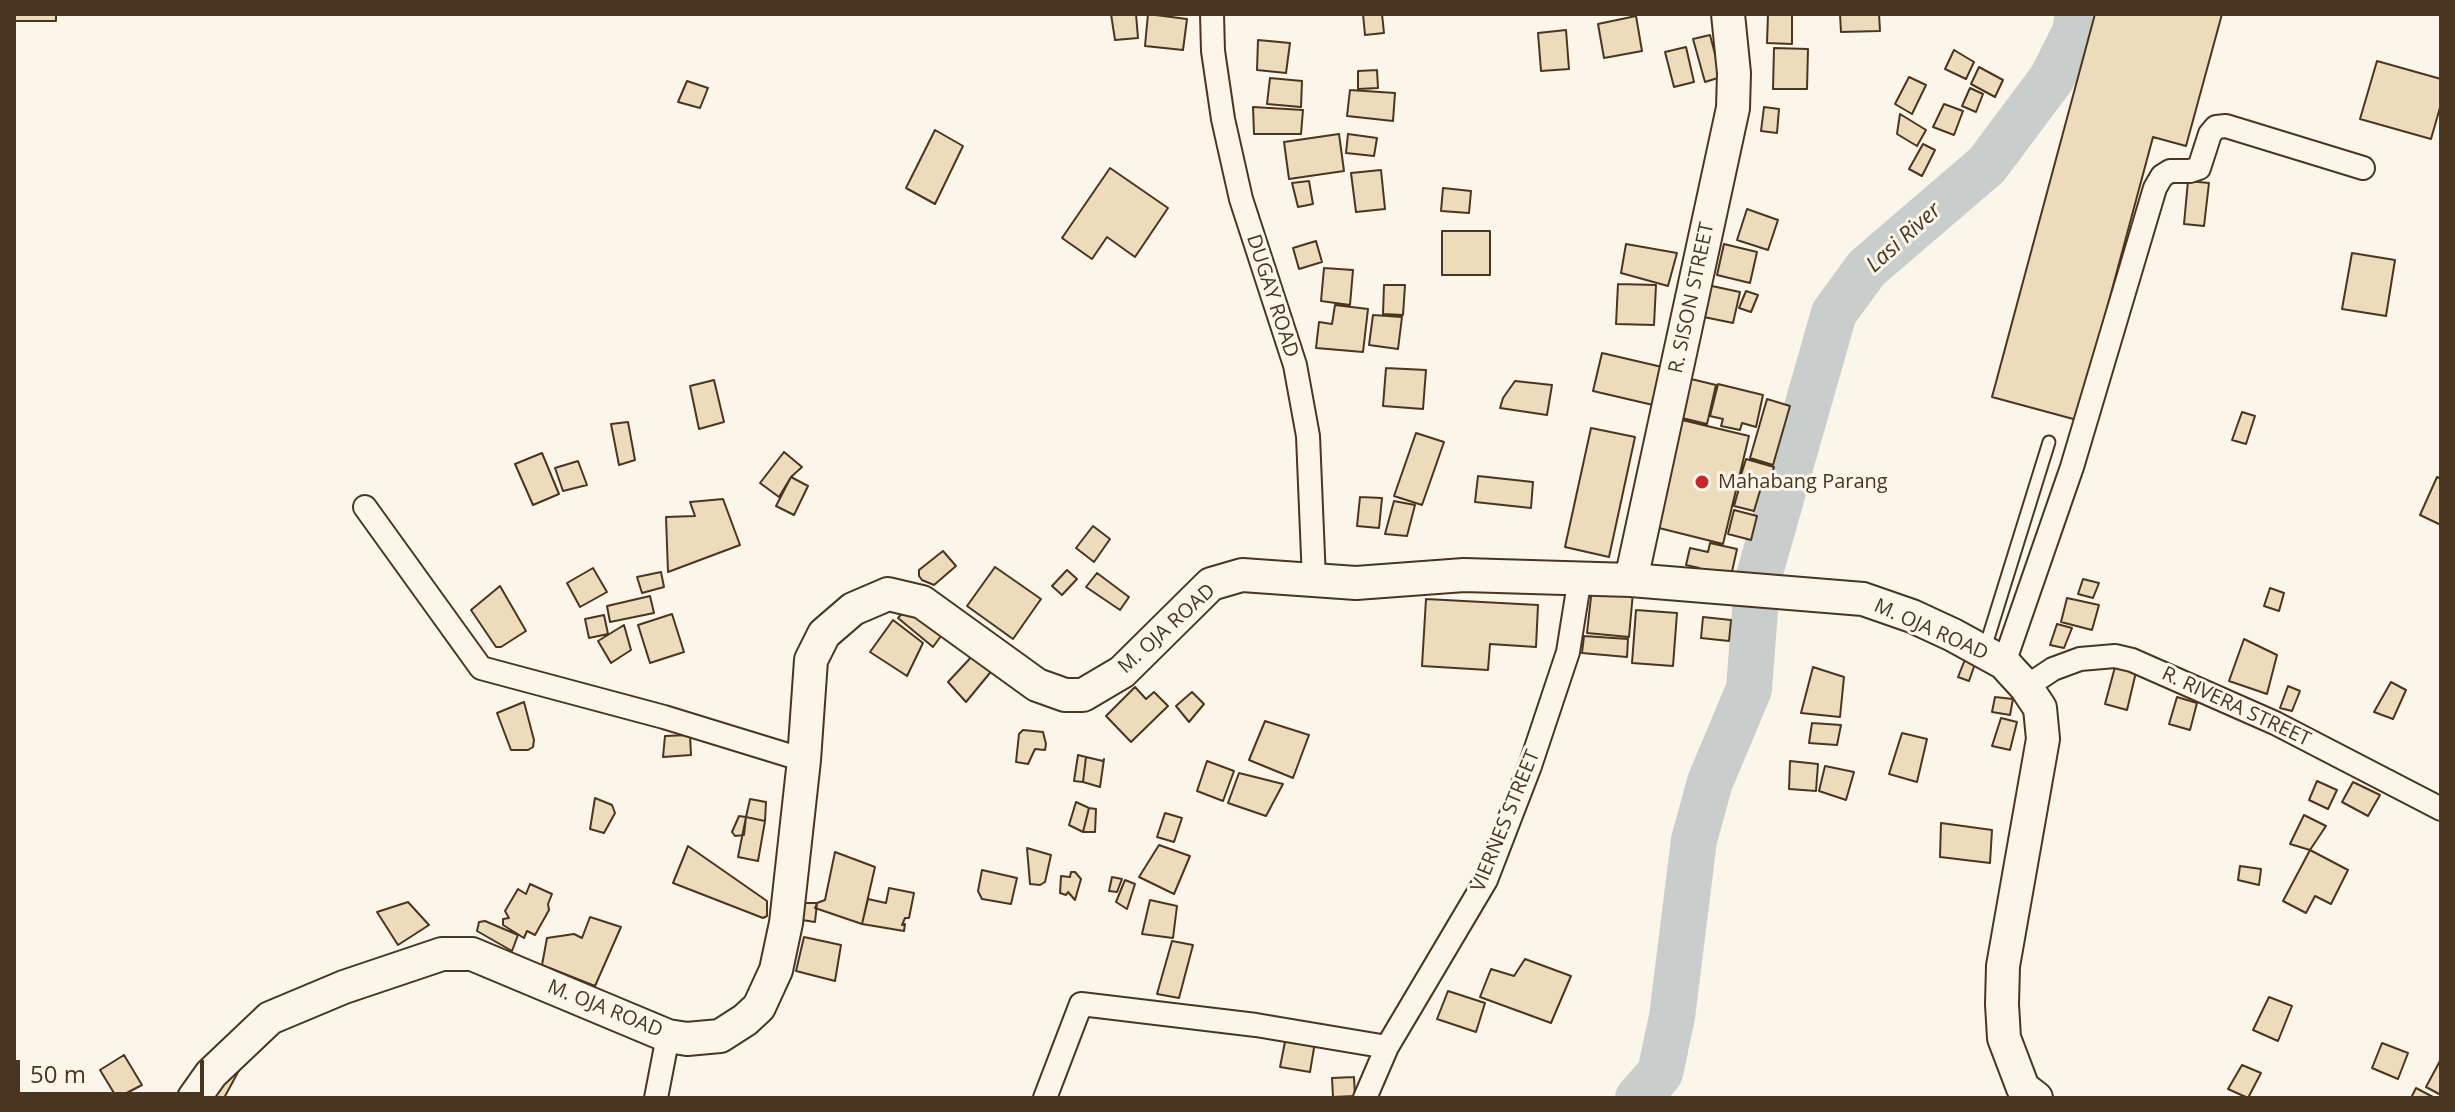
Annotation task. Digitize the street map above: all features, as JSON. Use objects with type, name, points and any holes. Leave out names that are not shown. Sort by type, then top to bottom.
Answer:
[{"type":"street","name":"DUGAY ROAD","points":[[1212,14],[1223,119],[1241,199],[1295,365],[1308,436],[1314,580]]},
{"type":"street","name":"R. SISON STREET","points":[[1631,580],[1733,108],[1734,73],[1728,14]]},
{"type":"street","points":[[1994,658],[2072,467],[2155,188],[2162,176],[2170,171],[2199,168],[2210,134],[2216,127],[2226,126],[2363,168]]},
{"type":"street","points":[[365,507],[481,668],[664,717],[804,760]]},
{"type":"street","name":"M. OJA ROAD","points":[[194,1098],[211,1074],[270,1018],[344,987],[442,954],[472,954],[668,1036],[687,1039],[720,1036],[745,1020],[759,1007],[776,970],[786,923],[804,760],[811,660],[824,634],[853,609],[888,594],[922,602],[1037,685],[1065,695],[1083,695],[1122,672],[1211,584],[1242,575],[1356,583],[1464,575],[1631,580],[1863,599],[1912,616],[1994,658],[2026,687],[2040,708],[2043,739],[2003,966],[2002,1004],[2004,1038],[2023,1088],[2036,1098]]},
{"type":"street","name":"VIERNES STREET","points":[[1365,1098],[1387,1047],[1486,880],[1530,766],[1568,652],[1580,577]]},
{"type":"street","name":"R. RIVERA STREET","points":[[2026,687],[2053,669],[2080,659],[2115,656],[2132,660],[2275,723],[2441,809]]},
{"type":"street","points":[[1045,1098],[1081,1004],[1256,1025],[1387,1047]]},
{"type":"street","points":[[657,1098],[668,1036]]},
{"type":"lane","points":[[1994,658],[2049,442]]},
{"type":"building","points":[[14,14],[56,14],[56,21],[14,21]]},
{"type":"building","points":[[1111,14],[1136,14],[1138,38],[1115,40]]},
{"type":"building","points":[[1148,14],[1187,19],[1183,50],[1145,46]]},
{"type":"building","points":[[1363,14],[1382,14],[1384,33],[1365,35]]},
{"type":"building","points":[[1768,14],[1792,14],[1792,44],[1767,43]]},
{"type":"building","points":[[1840,14],[1879,14],[1880,31],[1841,32]]},
{"type":"building","points":[[2095,14],[2222,14],[2186,146],[2153,137],[2077,420],[1992,397]]},
{"type":"building","points":[[1636,16],[1642,51],[1604,58],[1598,24]]},
{"type":"building","points":[[1566,30],[1569,69],[1541,71],[1538,33]]},
{"type":"building","points":[[1710,35],[1721,77],[1705,82],[1693,39]]},
{"type":"building","points":[[1258,40],[1290,43],[1286,73],[1257,70]]},
{"type":"building","points":[[1686,47],[1694,82],[1674,87],[1665,52]]},
{"type":"building","points":[[1774,48],[1808,49],[1807,89],[1773,89]]},
{"type":"building","points":[[1954,50],[1974,62],[1966,79],[1945,69]]},
{"type":"building","points":[[2377,61],[2441,79],[2441,104],[2431,139],[2360,119]]},
{"type":"building","points":[[1979,67],[2003,80],[1995,97],[1971,84]]},
{"type":"building","points":[[1377,70],[1378,88],[1358,89],[1358,71]]},
{"type":"building","points":[[1909,77],[1926,85],[1912,114],[1895,104]]},
{"type":"building","points":[[1270,78],[1302,81],[1301,107],[1267,104]]},
{"type":"building","points":[[687,81],[708,88],[700,108],[678,102]]},
{"type":"building","points":[[1970,88],[1983,94],[1976,112],[1962,106]]},
{"type":"building","points":[[1350,90],[1395,93],[1393,121],[1347,116]]},
{"type":"building","points":[[1944,104],[1963,111],[1954,135],[1933,127]]},
{"type":"building","points":[[1253,107],[1303,110],[1301,134],[1254,134]]},
{"type":"building","points":[[1764,107],[1779,109],[1777,133],[1761,131]]},
{"type":"building","points":[[1900,114],[1926,130],[1917,146],[1897,134]]},
{"type":"building","points":[[935,130],[963,146],[935,204],[906,188]]},
{"type":"building","points":[[1339,134],[1344,171],[1289,179],[1284,142]]},
{"type":"building","points":[[1348,134],[1377,138],[1374,156],[1346,153]]},
{"type":"building","points":[[1923,144],[1935,150],[1922,176],[1909,169]]},
{"type":"building","points":[[1110,168],[1168,208],[1135,257],[1107,237],[1092,259],[1062,238]]},
{"type":"building","points":[[1381,170],[1385,209],[1356,212],[1351,173]]},
{"type":"building","points":[[1309,181],[1313,204],[1298,207],[1292,183]]},
{"type":"building","points":[[2188,181],[2209,183],[2204,226],[2184,224]]},
{"type":"building","points":[[1443,188],[1471,191],[1469,213],[1441,211]]},
{"type":"building","points":[[1747,209],[1778,220],[1768,250],[1737,240]]},
{"type":"building","points":[[1442,231],[1490,231],[1490,275],[1442,275]]},
{"type":"building","points":[[1316,241],[1322,262],[1299,269],[1293,248]]},
{"type":"building","points":[[1626,244],[1677,253],[1668,286],[1621,273]]},
{"type":"building","points":[[1724,244],[1757,252],[1750,283],[1717,275]]},
{"type":"building","points":[[2352,253],[2395,260],[2386,316],[2342,309]]},
{"type":"building","points":[[1324,268],[1353,270],[1350,305],[1321,301]]},
{"type":"building","points":[[1618,284],[1656,285],[1654,325],[1616,324]]},
{"type":"building","points":[[1384,285],[1405,285],[1403,315],[1383,314]]},
{"type":"building","points":[[1707,285],[1740,292],[1733,323],[1699,316]]},
{"type":"building","points":[[1746,291],[1758,295],[1751,312],[1739,308]]},
{"type":"building","points":[[1335,305],[1368,309],[1363,352],[1316,348],[1319,322],[1332,324]]},
{"type":"building","points":[[1373,315],[1402,317],[1398,349],[1369,345]]},
{"type":"building","points":[[1602,353],[1662,367],[1653,405],[1593,391]]},
{"type":"building","points":[[1386,368],[1426,370],[1423,409],[1383,406]]},
{"type":"building","points":[[1691,379],[1716,385],[1707,424],[1682,418]]},
{"type":"building","points":[[714,380],[724,422],[699,429],[690,386]]},
{"type":"building","points":[[1515,381],[1552,385],[1547,415],[1500,408]]},
{"type":"building","points":[[1718,384],[1763,395],[1756,427],[1742,423],[1740,430],[1721,426],[1723,419],[1710,416]]},
{"type":"building","points":[[1767,399],[1790,406],[1773,465],[1750,458]]},
{"type":"building","points":[[2242,412],[2255,416],[2246,444],[2232,440]]},
{"type":"building","name":"Mahabang Parang","points":[[1682,420],[1749,436],[1723,544],[1655,527]]},
{"type":"building","points":[[628,422],[635,460],[619,465],[611,424]]},
{"type":"building","points":[[1591,428],[1635,437],[1609,557],[1565,547]]},
{"type":"building","points":[[1416,433],[1444,442],[1422,505],[1394,496]]},
{"type":"building","points":[[784,452],[802,467],[791,477],[779,497],[760,483]]},
{"type":"building","points":[[542,453],[559,494],[533,505],[515,464]]},
{"type":"building","points":[[1746,459],[1774,467],[1769,483],[1741,475]]},
{"type":"building","points":[[578,461],[587,485],[563,491],[555,468]]},
{"type":"building","points":[[1478,476],[1533,482],[1531,508],[1475,502]]},
{"type":"building","points":[[791,477],[808,486],[794,515],[776,506]]},
{"type":"building","points":[[2437,477],[2441,479],[2441,525],[2420,515]]},
{"type":"building","points":[[1742,478],[1762,484],[1754,511],[1734,506]]},
{"type":"building","points":[[1360,497],[1382,498],[1379,528],[1357,526]]},
{"type":"building","points":[[723,499],[740,545],[668,572],[666,517],[695,516],[690,502]]},
{"type":"building","points":[[1394,501],[1415,505],[1407,536],[1385,534]]},
{"type":"building","points":[[1734,510],[1757,516],[1751,540],[1728,534]]},
{"type":"building","points":[[1093,526],[1110,539],[1094,562],[1076,548]]},
{"type":"building","points":[[1710,543],[1737,549],[1731,576],[1698,571],[1699,568],[1686,565],[1690,548],[1708,552]]},
{"type":"building","points":[[943,551],[956,566],[934,585],[922,580],[919,570]]},
{"type":"building","points":[[995,567],[1041,599],[1013,639],[967,606]]},
{"type":"building","points":[[593,568],[607,592],[580,607],[567,583]]},
{"type":"building","points":[[1067,570],[1077,579],[1062,595],[1052,586]]},
{"type":"building","points":[[661,572],[664,587],[642,593],[637,577]]},
{"type":"building","points":[[1097,573],[1129,597],[1120,610],[1086,587]]},
{"type":"building","points":[[2083,579],[2099,583],[2093,598],[2078,594]]},
{"type":"building","points":[[500,586],[526,631],[496,647],[471,610]]},
{"type":"building","points":[[1592,588],[1633,592],[1629,637],[1587,633]]},
{"type":"building","points":[[2270,588],[2284,593],[2279,611],[2264,606]]},
{"type":"building","points":[[650,596],[654,613],[610,622],[607,606]]},
{"type":"building","points":[[2067,598],[2099,605],[2092,630],[2061,622]]},
{"type":"building","points":[[1426,599],[1538,605],[1536,647],[1490,644],[1488,670],[1422,666]]},
{"type":"building","points":[[911,603],[946,629],[933,647],[898,618]]},
{"type":"building","points":[[1636,610],[1677,613],[1673,666],[1632,663]]},
{"type":"building","points":[[672,614],[684,652],[650,663],[638,625]]},
{"type":"building","points":[[604,615],[608,634],[589,638],[585,619]]},
{"type":"building","points":[[1703,617],[1731,620],[1729,641],[1701,638]]},
{"type":"building","points":[[893,620],[923,643],[907,676],[870,652]]},
{"type":"building","points":[[2057,624],[2072,628],[2064,648],[2050,645]]},
{"type":"building","points":[[624,625],[631,650],[611,663],[598,641]]},
{"type":"building","points":[[1584,636],[1628,639],[1627,657],[1582,653]]},
{"type":"building","points":[[2244,639],[2277,655],[2267,694],[2229,681]]},
{"type":"building","points":[[976,652],[994,668],[966,702],[948,682]]},
{"type":"building","points":[[1966,657],[1976,661],[1969,681],[1958,677]]},
{"type":"building","points":[[1813,667],[1844,677],[1840,717],[1801,713]]},
{"type":"building","points":[[2115,667],[2136,672],[2127,710],[2105,704]]},
{"type":"building","points":[[2391,682],[2406,690],[2393,719],[2374,712]]},
{"type":"building","points":[[2288,686],[2300,691],[2292,711],[2280,708]]},
{"type":"building","points":[[1135,687],[1146,699],[1154,692],[1168,706],[1131,742],[1106,716]]},
{"type":"building","points":[[1192,692],[1204,704],[1189,722],[1176,706]]},
{"type":"building","points":[[1995,697],[2013,699],[2010,715],[1992,712]]},
{"type":"building","points":[[2177,697],[2197,703],[2190,730],[2169,724]]},
{"type":"building","points":[[524,702],[533,747],[511,750],[497,713]]},
{"type":"building","points":[[2001,718],[2017,722],[2010,750],[1992,746]]},
{"type":"building","points":[[1265,721],[1309,735],[1293,778],[1249,760]]},
{"type":"building","points":[[1812,723],[1841,725],[1837,745],[1809,743]]},
{"type":"building","points":[[1023,730],[1043,732],[1046,744],[1045,750],[1035,749],[1028,764],[1016,762],[1019,734]]},
{"type":"building","points":[[1902,733],[1927,739],[1917,782],[1889,774]]},
{"type":"building","points":[[690,735],[691,755],[663,757],[665,736]]},
{"type":"building","points":[[1078,755],[1086,757],[1083,782],[1074,781]]},
{"type":"building","points":[[1086,757],[1104,759],[1100,787],[1083,782]]},
{"type":"building","points":[[1207,761],[1234,771],[1223,801],[1197,791]]},
{"type":"building","points":[[1790,761],[1818,764],[1816,791],[1789,789]]},
{"type":"building","points":[[1825,766],[1854,772],[1846,800],[1819,791]]},
{"type":"building","points":[[1239,773],[1283,784],[1266,816],[1228,803]]},
{"type":"building","points":[[2317,781],[2337,790],[2328,809],[2309,800]]},
{"type":"building","points":[[2353,782],[2380,795],[2368,816],[2342,802]]},
{"type":"building","points":[[595,798],[612,805],[615,813],[604,833],[590,829]]},
{"type":"building","points":[[750,799],[766,802],[765,821],[746,817]]},
{"type":"building","points":[[1076,802],[1089,808],[1083,832],[1069,825]]},
{"type":"building","points":[[1089,808],[1096,809],[1095,832],[1083,832]]},
{"type":"building","points":[[1165,813],[1182,818],[1174,842],[1157,837]]},
{"type":"building","points":[[2304,815],[2326,826],[2310,850],[2290,844]]},
{"type":"building","points":[[739,816],[746,817],[744,835],[735,836],[732,832]]},
{"type":"building","points":[[746,817],[765,821],[758,861],[738,857]]},
{"type":"building","points":[[1941,823],[1992,830],[1990,863],[1940,857]]},
{"type":"building","points":[[1159,845],[1190,856],[1174,894],[1139,877]]},
{"type":"building","points":[[688,846],[767,901],[767,916],[763,918],[673,883]]},
{"type":"building","points":[[1027,848],[1051,855],[1045,882],[1040,885],[1030,884]]},
{"type":"building","points":[[2310,850],[2348,870],[2331,904],[2315,896],[2306,913],[2283,901]]},
{"type":"building","points":[[835,852],[875,867],[862,924],[815,908],[817,903],[825,900]]},
{"type":"building","points":[[2240,866],[2261,869],[2259,885],[2238,880]]},
{"type":"building","points":[[982,870],[1017,878],[1011,904],[982,899],[978,891]]},
{"type":"building","points":[[1071,872],[1081,879],[1075,900],[1068,892],[1066,895],[1060,893],[1061,876],[1070,877]]},
{"type":"building","points":[[1112,877],[1122,879],[1117,892],[1109,891]]},
{"type":"building","points":[[1125,880],[1135,884],[1127,909],[1116,902]]},
{"type":"building","points":[[530,884],[552,894],[549,910],[535,935],[527,931],[524,938],[503,925],[503,919],[509,918],[505,911],[518,889],[526,894]]},
{"type":"building","points":[[889,888],[914,893],[909,918],[905,918],[902,925],[905,924],[904,931],[862,924],[868,899],[886,903]]},
{"type":"building","points":[[1150,900],[1177,906],[1173,938],[1142,934]]},
{"type":"building","points":[[408,902],[429,925],[398,945],[377,912]]},
{"type":"building","points":[[804,903],[817,903],[815,922],[802,920]]},
{"type":"building","points":[[590,917],[621,927],[595,986],[542,965],[547,938],[574,934],[582,938]]},
{"type":"building","points":[[485,921],[518,935],[512,951],[477,931],[479,922]]},
{"type":"building","points":[[804,937],[841,945],[835,981],[796,971]]},
{"type":"building","points":[[1172,941],[1193,945],[1179,998],[1157,994]]},
{"type":"building","points":[[1525,959],[1571,976],[1551,1023],[1480,997],[1491,969],[1514,976]]},
{"type":"building","points":[[1448,991],[1485,1003],[1476,1032],[1437,1019]]},
{"type":"building","points":[[2269,997],[2292,1006],[2278,1041],[2253,1030]]},
{"type":"building","points":[[1286,1037],[1315,1042],[1310,1072],[1280,1067]]},
{"type":"building","points":[[2382,1043],[2408,1053],[2398,1079],[2372,1068]]},
{"type":"building","points":[[124,1055],[142,1085],[117,1098],[100,1070]]},
{"type":"building","points":[[2441,1059],[2441,1095],[2426,1087]]},
{"type":"building","points":[[243,1063],[224,1098],[204,1098]]},
{"type":"building","points":[[2242,1065],[2261,1073],[2248,1098],[2228,1089]]},
{"type":"building","points":[[1354,1077],[1355,1096],[1333,1097],[1332,1078]]},
{"type":"building","points":[[2416,1088],[2435,1098],[2411,1098]]},
{"type":"waterway","name":"Lasi River","points":[[1757,583],[1834,313],[1867,268],[1987,165],[2052,78],[2075,32],[2078,14]]},
{"type":"waterway","points":[[1638,1098],[1660,1073],[1672,1017],[1694,840],[1710,782],[1749,689],[1756,597]]},
{"type":"place","name":"Mahabang Parang","points":[[1702,482]]}]
